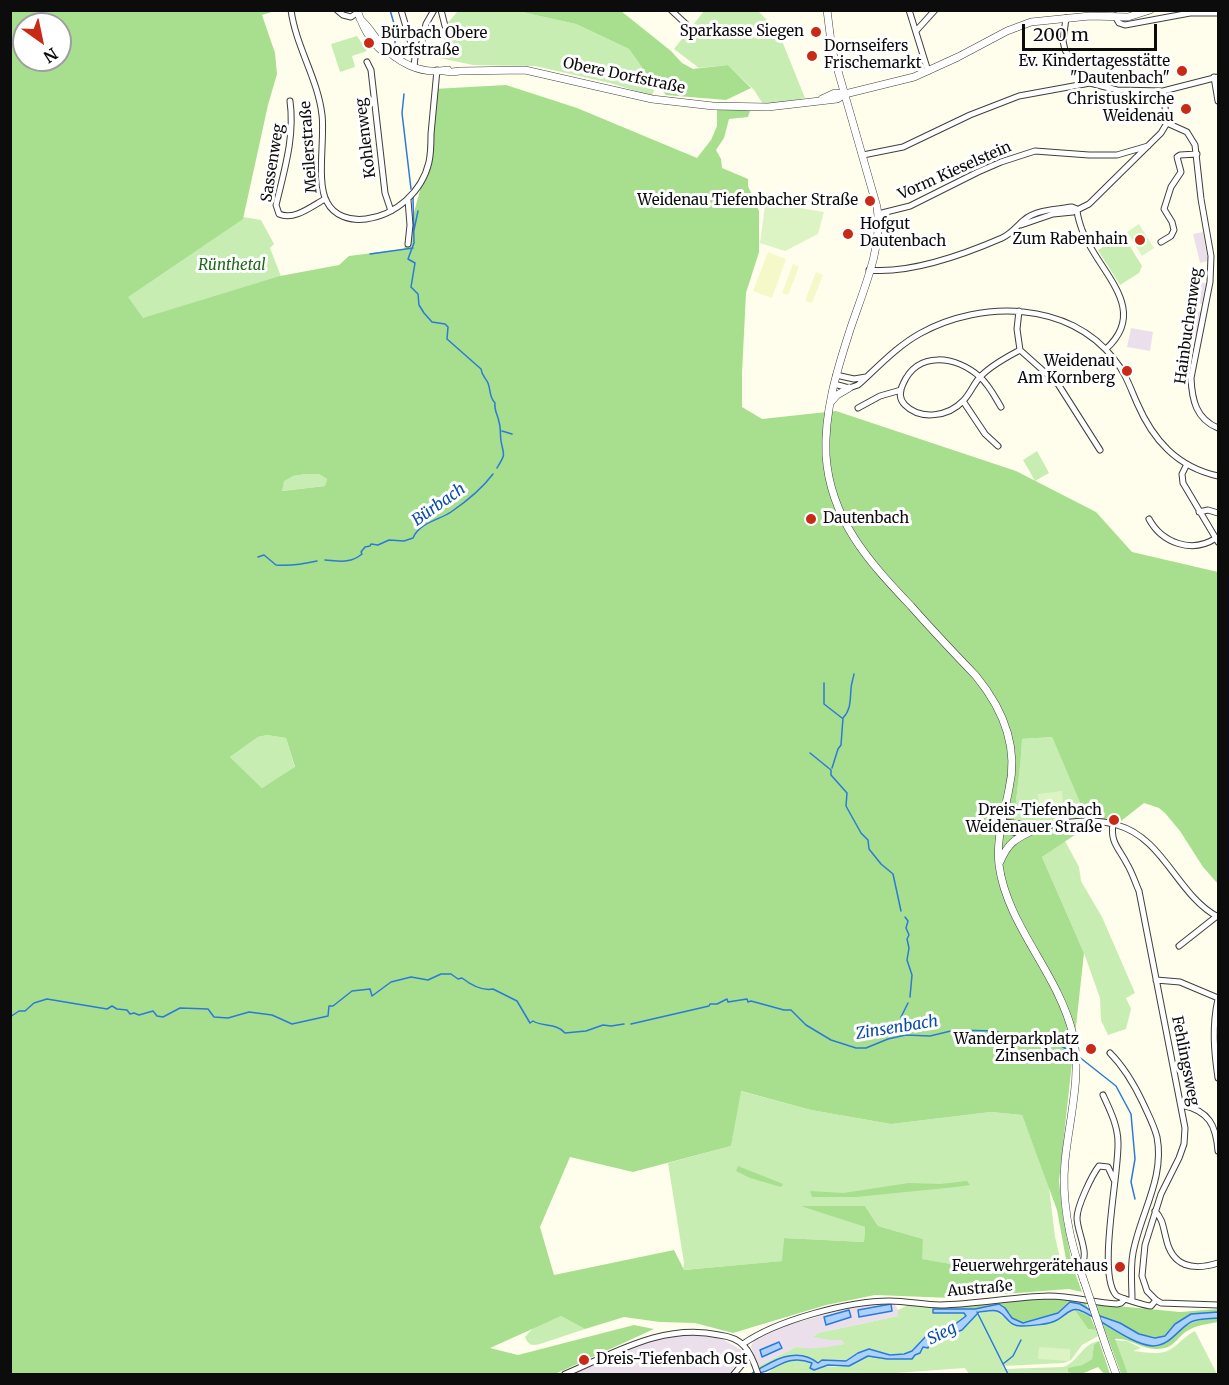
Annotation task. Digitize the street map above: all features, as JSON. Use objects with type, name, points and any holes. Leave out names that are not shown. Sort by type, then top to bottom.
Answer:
[{"type":"street","name":"Meilerstraße","points":[[291,10],[295,31],[320,103],[323,129],[322,181],[325,199],[339,215],[351,219],[375,218],[408,200],[422,181],[429,161],[440,70]]},
{"type":"street","points":[[337,10],[351,17],[355,12]]},
{"type":"street","points":[[401,10],[415,57],[414,67]]},
{"type":"street","points":[[415,57],[420,51],[426,24],[434,10]]},
{"type":"street","points":[[441,10],[445,26]]},
{"type":"street","points":[[671,10],[686,24]]},
{"type":"street","points":[[827,10],[832,50],[863,154],[878,214],[879,233],[836,375],[827,428],[827,464],[840,512],[850,534],[862,552],[976,676],[999,708],[1007,729],[1012,762],[998,843],[999,864],[1006,896],[1064,1006],[1073,1035],[1076,1061],[1064,1191],[1070,1235],[1079,1268],[1116,1374]]},
{"type":"street","points":[[909,10],[928,71]]},
{"type":"street","points":[[916,31],[935,10]]},
{"type":"street","name":"Obere Dorfstraße","points":[[355,12],[372,41],[384,53],[414,67],[459,71],[532,71],[652,99],[697,104],[768,107],[819,100],[835,93],[845,94],[914,77],[1019,26],[1037,21],[1139,15],[1150,10]]},
{"type":"street","points":[[1115,16],[1119,23],[1125,25],[1183,12],[1218,13]]},
{"type":"street","points":[[1066,18],[1063,41],[1065,50],[1090,83]]},
{"type":"street","name":"Kohlenweg","points":[[367,62],[370,70],[385,193],[391,211]]},
{"type":"street","points":[[863,154],[903,147],[970,115],[1019,96],[1090,83],[1117,90],[1163,91],[1216,77],[1218,101]]},
{"type":"street","points":[[869,270],[895,269],[950,256],[1005,237],[1018,226],[1038,218],[1073,212],[1098,197],[1161,133],[1167,123],[1163,91]]},
{"type":"street","name":"Sassenweg","points":[[290,101],[293,119],[291,142],[276,205],[277,210],[279,214],[288,216],[298,214],[325,199]]},
{"type":"street","name":"Hainbuchenweg","points":[[1167,123],[1187,132],[1195,145],[1197,154],[1201,199],[1212,270],[1191,378],[1192,394],[1194,405],[1201,416],[1218,428]]},
{"type":"street","name":"Vorm Kieselstein","points":[[878,214],[910,206],[978,172],[1035,151],[1118,155],[1148,146]]},
{"type":"street","points":[[1161,242],[1171,236],[1174,230],[1164,209],[1171,187],[1181,172],[1178,157],[1197,154]]},
{"type":"street","points":[[408,200],[410,216],[408,244]]},
{"type":"street","points":[[1077,209],[1084,236],[1122,302],[1123,326],[1115,341],[1106,349]]},
{"type":"street","points":[[1019,311],[1017,328],[1020,350],[1058,384],[1100,450]]},
{"type":"street","points":[[830,404],[837,395],[858,385],[908,341],[940,324],[976,314],[1019,311],[1049,315],[1068,323],[1106,349],[1127,379],[1145,421],[1157,439],[1171,453],[1186,464],[1218,476]]},
{"type":"street","points":[[1001,407],[980,377],[952,361],[941,359],[930,361],[910,373],[900,397],[906,406],[925,415],[943,413],[963,401],[980,377],[991,367],[1020,350]]},
{"type":"street","points":[[836,375],[854,380],[868,376]]},
{"type":"street","points":[[834,384],[849,388]]},
{"type":"street","points":[[858,408],[880,396],[901,390]]},
{"type":"street","points":[[963,401],[985,434],[998,446]]},
{"type":"street","points":[[1149,519],[1159,533],[1176,543],[1195,546],[1217,540],[1183,483],[1182,474],[1186,464]]},
{"type":"street","points":[[1199,512],[1208,510],[1218,513]]},
{"type":"street","points":[[1002,822],[1010,831],[1016,832],[1089,822],[1125,827],[1139,835],[1152,847],[1190,896],[1218,916],[1179,946]]},
{"type":"street","name":"Fehlingsweg","points":[[1113,824],[1111,834],[1114,843],[1129,867],[1139,891],[1185,1128],[1184,1144],[1155,1211],[1145,1245],[1142,1276],[1147,1291],[1156,1300]]},
{"type":"street","points":[[999,864],[1005,849],[1012,842],[1041,827]]},
{"type":"street","points":[[1156,980],[1180,982],[1218,999],[1214,1034],[1218,1078]]},
{"type":"street","points":[[1110,1053],[1124,1066],[1134,1083],[1152,1122],[1158,1144],[1157,1172],[1153,1191],[1133,1255],[1132,1300]]},
{"type":"street","points":[[1103,1095],[1117,1132],[1118,1157],[1111,1209],[1109,1275],[1115,1294],[1125,1299]]},
{"type":"street","points":[[1182,1105],[1197,1108],[1204,1114],[1216,1134],[1218,1152]]},
{"type":"street","points":[[1079,1268],[1085,1259],[1077,1216],[1092,1174],[1100,1166],[1108,1167],[1114,1180]]},
{"type":"street","points":[[1155,1211],[1161,1216],[1170,1250],[1177,1260],[1199,1268],[1218,1263]]},
{"type":"street","name":"Austraße","points":[[743,1344],[773,1328],[844,1306],[864,1303],[892,1301],[939,1305],[1051,1296],[1083,1298],[1117,1304],[1125,1299],[1148,1306],[1156,1300],[1161,1303],[1218,1305]]},
{"type":"street","points":[[565,1374],[660,1334],[679,1331],[726,1336],[743,1344],[758,1374]]},
{"type":"street","points":[[735,1374],[750,1355]]},
{"type":"shaded area","points":[[1203,232],[1208,261],[1200,263],[1193,234]]},
{"type":"shaded area","points":[[1198,282],[1206,283],[1202,304],[1194,303]]},
{"type":"shaded area","points":[[1194,311],[1201,312],[1197,334],[1188,333]]},
{"type":"shaded area","points":[[1131,328],[1153,332],[1150,351],[1127,347]]},
{"type":"shaded area","points":[[894,1303],[898,1316],[818,1333],[814,1336],[829,1340],[843,1340],[844,1344],[824,1348],[796,1347],[759,1366],[752,1350],[754,1340],[787,1325],[857,1306]]},
{"type":"shaded area","points":[[690,1333],[718,1337],[743,1351],[742,1357],[729,1374],[570,1374],[631,1345]]},
{"type":"green space","points":[[10,11],[275,11],[262,15],[275,53],[277,74],[243,219],[128,297],[143,318],[280,276],[339,265],[349,256],[404,249],[425,172],[433,89],[506,85],[577,108],[697,158],[711,140],[717,126],[717,107],[739,108],[750,111],[748,117],[729,119],[724,138],[716,150],[721,159],[722,168],[748,179],[748,186],[759,211],[759,252],[746,293],[742,407],[762,419],[836,411],[1016,471],[1096,512],[1132,552],[1218,572],[1218,884],[1203,867],[1180,831],[1165,813],[1159,808],[1144,803],[1121,821],[1111,818],[1097,820],[1042,857],[1084,953],[1059,1181],[1072,1264],[1066,1259],[1057,1210],[1022,1115],[991,1112],[891,1124],[811,1110],[741,1091],[731,1146],[633,1172],[570,1157],[540,1227],[554,1275],[674,1250],[684,1270],[782,1261],[784,1238],[864,1242],[865,1227],[801,1206],[865,1206],[878,1226],[923,1239],[922,1259],[974,1268],[1013,1264],[1042,1267],[1061,1262],[1075,1273],[1082,1292],[1069,1289],[952,1298],[875,1295],[826,1305],[733,1333],[695,1323],[660,1322],[624,1317],[585,1329],[561,1316],[490,1348],[518,1355],[634,1325],[654,1329],[555,1374],[11,1374]],"holes":[[[319,474],[327,479],[325,486],[282,491],[284,481],[293,476]],[[267,735],[286,738],[295,767],[262,788],[230,757],[258,737]],[[1052,737],[1088,821],[1044,827],[1014,823],[1022,739]]]},
{"type":"green space","points":[[458,11],[524,11],[576,24],[629,49],[646,73],[654,90],[652,96],[610,83],[535,66],[473,65],[440,58],[446,25]]},
{"type":"green space","points":[[524,11],[621,11],[671,51],[682,63],[693,69],[728,65],[751,88],[726,100],[666,95],[629,49],[576,24]]},
{"type":"green space","points":[[704,11],[758,11],[778,31],[805,98],[763,104],[754,90],[728,65],[699,68],[674,49]]},
{"type":"green space","points":[[357,36],[367,51],[352,56],[355,67],[340,72],[331,44]]},
{"type":"green space","points":[[765,205],[781,205],[824,212],[818,234],[785,251],[760,243]]},
{"type":"green space","name":"Rünthetal","points":[[243,217],[261,220],[274,244],[270,248],[289,297],[67,360],[85,323]]},
{"type":"green space","name":"Zum Rabenhain","points":[[1139,224],[1154,248],[1142,256],[1127,232]]},
{"type":"green space","name":"Zum Rabenhain","points":[[1123,235],[1142,266],[1139,273],[1120,285],[1098,250]]},
{"type":"green space","points":[[768,252],[786,259],[772,298],[753,291]]},
{"type":"green space","points":[[793,264],[799,267],[788,295],[782,293]]},
{"type":"green space","points":[[816,272],[823,275],[812,303],[805,301]]},
{"type":"green space","points":[[1037,451],[1049,473],[1035,481],[1023,460]]},
{"type":"green space","points":[[306,474],[319,474],[327,479],[325,486],[281,491],[284,480]]},
{"type":"green space","points":[[267,735],[286,738],[295,768],[262,788],[230,757],[258,737]]},
{"type":"green space","points":[[1052,737],[1089,822],[1044,827],[1014,823],[1022,739]]},
{"type":"green space","points":[[1062,791],[1063,803],[1039,805],[1038,794]]},
{"type":"green space","points":[[1065,841],[1079,867],[1081,881],[1102,917],[1135,993],[1126,998],[1131,1009],[1126,1029],[1108,1035],[1101,1020],[1100,998],[1084,953],[1042,857]]},
{"type":"green space","points":[[740,1091],[811,1110],[891,1124],[991,1112],[1022,1115],[1049,1187],[1055,1237],[1061,1262],[1042,1267],[1013,1264],[974,1268],[921,1259],[923,1239],[878,1226],[865,1206],[804,1206],[865,1227],[864,1242],[784,1238],[783,1261],[683,1270],[684,1263],[668,1163],[731,1146]]},
{"type":"green space","points":[[738,1166],[783,1184],[781,1187],[750,1178],[736,1171]]},
{"type":"green space","points":[[967,1181],[970,1185],[856,1197],[812,1197],[810,1191],[843,1193],[909,1183],[940,1184]]},
{"type":"green space","points":[[1055,1298],[1085,1300],[1088,1310],[1080,1304],[1067,1304],[1058,1313],[1023,1323],[1012,1318],[1010,1313],[999,1305],[975,1309],[933,1309],[931,1306]]},
{"type":"green space","points":[[1096,1304],[1180,1312],[1218,1309],[1218,1312],[1191,1314],[1175,1324],[1165,1336],[1160,1338],[1139,1334],[1120,1323],[1100,1316]]},
{"type":"green space","points":[[908,1305],[931,1306],[937,1313],[966,1313],[966,1316],[950,1328],[936,1330],[912,1351],[896,1355],[875,1350],[851,1357],[846,1361],[822,1360],[817,1363],[795,1356],[774,1361],[760,1369],[759,1366],[796,1347],[814,1348],[844,1344],[842,1340],[813,1337],[818,1333],[898,1316],[898,1310]]},
{"type":"green space","points":[[1074,1309],[1088,1329],[1096,1330],[1098,1336],[1082,1345],[1071,1360],[1064,1363],[1003,1366],[1004,1369],[1063,1367],[1073,1361],[1088,1346],[1099,1341],[1094,1346],[1092,1359],[1068,1369],[1071,1374],[969,1374],[965,1368],[882,1374],[766,1374],[792,1360],[812,1363],[814,1370],[851,1365],[868,1356],[912,1359],[922,1348],[928,1347],[931,1339],[960,1331],[978,1314],[988,1311],[997,1311],[1002,1316],[1027,1326],[1055,1321]]},
{"type":"green space","points":[[1074,1309],[1090,1316],[1096,1330],[1088,1329]]},
{"type":"green space","points":[[561,1316],[585,1329],[540,1344],[533,1345],[527,1342],[525,1337],[533,1328]]},
{"type":"green space","points":[[1218,1318],[1218,1322],[1187,1331],[1165,1348],[1144,1347],[1126,1340],[1115,1339],[1128,1374],[1121,1374],[1102,1322],[1127,1337],[1152,1341],[1173,1335],[1195,1322]]},
{"type":"green space","points":[[1195,1331],[1217,1374],[1128,1374],[1114,1340],[1127,1341],[1141,1348],[1133,1351],[1159,1353],[1171,1349]]},
{"type":"green space","points":[[1099,1341],[1110,1374],[1104,1374],[1098,1367],[1079,1374],[1068,1372],[1068,1368],[1082,1365],[1092,1359],[1094,1345]]},
{"type":"green space","points":[[1039,1347],[1070,1349],[1070,1361],[1038,1359]]},
{"type":"water","name":"Sieg","points":[[1070,1302],[1080,1304],[1139,1334],[1155,1338],[1165,1336],[1175,1324],[1191,1314],[1218,1312],[1218,1318],[1191,1322],[1169,1340],[1153,1346],[1135,1341],[1076,1309],[1052,1322],[1023,1326],[1014,1325],[1001,1313],[990,1310],[979,1312],[962,1330],[931,1339],[928,1348],[923,1347],[920,1353],[912,1359],[868,1356],[849,1366],[828,1365],[814,1370],[810,1368],[812,1363],[794,1360],[767,1371],[751,1374],[775,1360],[792,1355],[801,1355],[818,1363],[822,1360],[846,1361],[869,1349],[890,1355],[904,1354],[912,1351],[930,1332],[950,1328],[966,1316],[964,1313],[933,1313],[933,1309],[975,1309],[999,1304],[1012,1318],[1023,1323],[1058,1313]]},
{"type":"water","points":[[891,1304],[892,1311],[859,1317],[858,1310]]},
{"type":"water","points":[[849,1310],[851,1317],[826,1325],[824,1317]]},
{"type":"water","points":[[779,1342],[782,1348],[762,1357],[760,1350]]},
{"type":"waterway","name":"Bürbach","points":[[390,10],[395,27],[395,46]]},
{"type":"waterway","name":"Bürbach","points":[[404,94],[402,113],[411,189]]},
{"type":"waterway","name":"Bürbach","points":[[413,197],[414,243],[408,259],[415,263],[411,287],[418,294],[419,305],[424,313],[432,322],[445,324],[448,327],[447,339],[481,369],[488,383],[500,424],[503,457],[497,468]]},
{"type":"waterway","name":"Bürbach","points":[[414,230],[418,211]]},
{"type":"waterway","points":[[370,254],[413,248]]},
{"type":"waterway","points":[[502,431],[512,434]]},
{"type":"waterway","name":"Bürbach","points":[[325,560],[349,561],[362,554],[365,547],[371,544],[378,545],[389,540],[404,541],[413,538],[424,525],[451,512],[468,499],[493,474]]},
{"type":"waterway","name":"Bürbach","points":[[258,557],[264,555],[276,565],[317,561]]},
{"type":"waterway","points":[[832,768],[841,745],[843,718],[849,708],[854,674]]},
{"type":"waterway","points":[[824,683],[824,704],[842,718]]},
{"type":"waterway","points":[[810,753],[831,770],[831,775],[847,793],[846,806],[861,833],[868,840],[869,849],[893,874],[901,911]]},
{"type":"waterway","points":[[905,917],[908,921],[906,928],[909,935],[907,960],[912,975],[910,997]]},
{"type":"waterway","name":"Zinsenbach","points":[[10,1017],[19,1011],[25,1011],[34,1003],[47,999],[107,1009],[112,1006],[127,1010],[130,1014],[139,1015],[153,1011],[157,1016],[163,1017],[180,1008],[208,1009],[214,1017],[228,1018],[249,1012],[272,1015],[292,1024],[328,1016],[329,1006],[333,1006],[352,991],[370,989],[372,996],[391,982],[411,977],[428,980],[441,974],[451,974],[477,987],[493,989],[517,1001],[530,1023],[533,1021],[554,1026],[565,1033],[586,1031],[603,1025],[624,1024]]},
{"type":"waterway","name":"Zinsenbach","points":[[631,1024],[717,1004],[727,999],[728,1002],[747,999],[748,1002],[791,1010],[806,1025],[831,1040],[856,1048],[866,1048],[906,1035],[930,1036],[955,1030],[995,1031],[1026,1044],[1046,1036],[1074,1054]]},
{"type":"waterway","points":[[906,1035],[901,1017],[908,1003]]},
{"type":"waterway","name":"Zinsenbach","points":[[1078,1056],[1116,1086],[1131,1114],[1135,1159],[1131,1182],[1135,1199]]},
{"type":"waterway","points":[[977,1312],[1008,1374]]},
{"type":"waterway","points":[[1003,1364],[1013,1356],[1021,1340]]},
{"type":"place","name":"Sparkasse Siegen","points":[[816,32]]},
{"type":"place","name":"Bürbach Obere Dorfstraße","points":[[369,43]]},
{"type":"place","name":"Dornseifers Frischemarkt","points":[[812,56]]},
{"type":"place","name":"Ev. Kindertagesstätte \"Dautenbach\"","points":[[1182,71]]},
{"type":"place","name":"Christuskirche Weidenau","points":[[1186,109]]},
{"type":"place","name":"Weidenau Tiefenbacher Straße","points":[[870,201]]},
{"type":"place","name":"Hofgut Dautenbach","points":[[848,234]]},
{"type":"place","name":"Zum Rabenhain","points":[[1140,240]]},
{"type":"place","name":"Weidenau Am Kornberg","points":[[1127,371]]},
{"type":"place","name":"Dautenbach","points":[[811,519]]},
{"type":"place","name":"Dreis-Tiefenbach Weidenauer Straße","points":[[1114,820]]},
{"type":"place","name":"Wanderparkplatz Zinsenbach","points":[[1091,1049]]},
{"type":"place","name":"Feuerwehrgerätehaus","points":[[1120,1267]]},
{"type":"place","name":"Dreis-Tiefenbach Ost","points":[[584,1360]]}]
